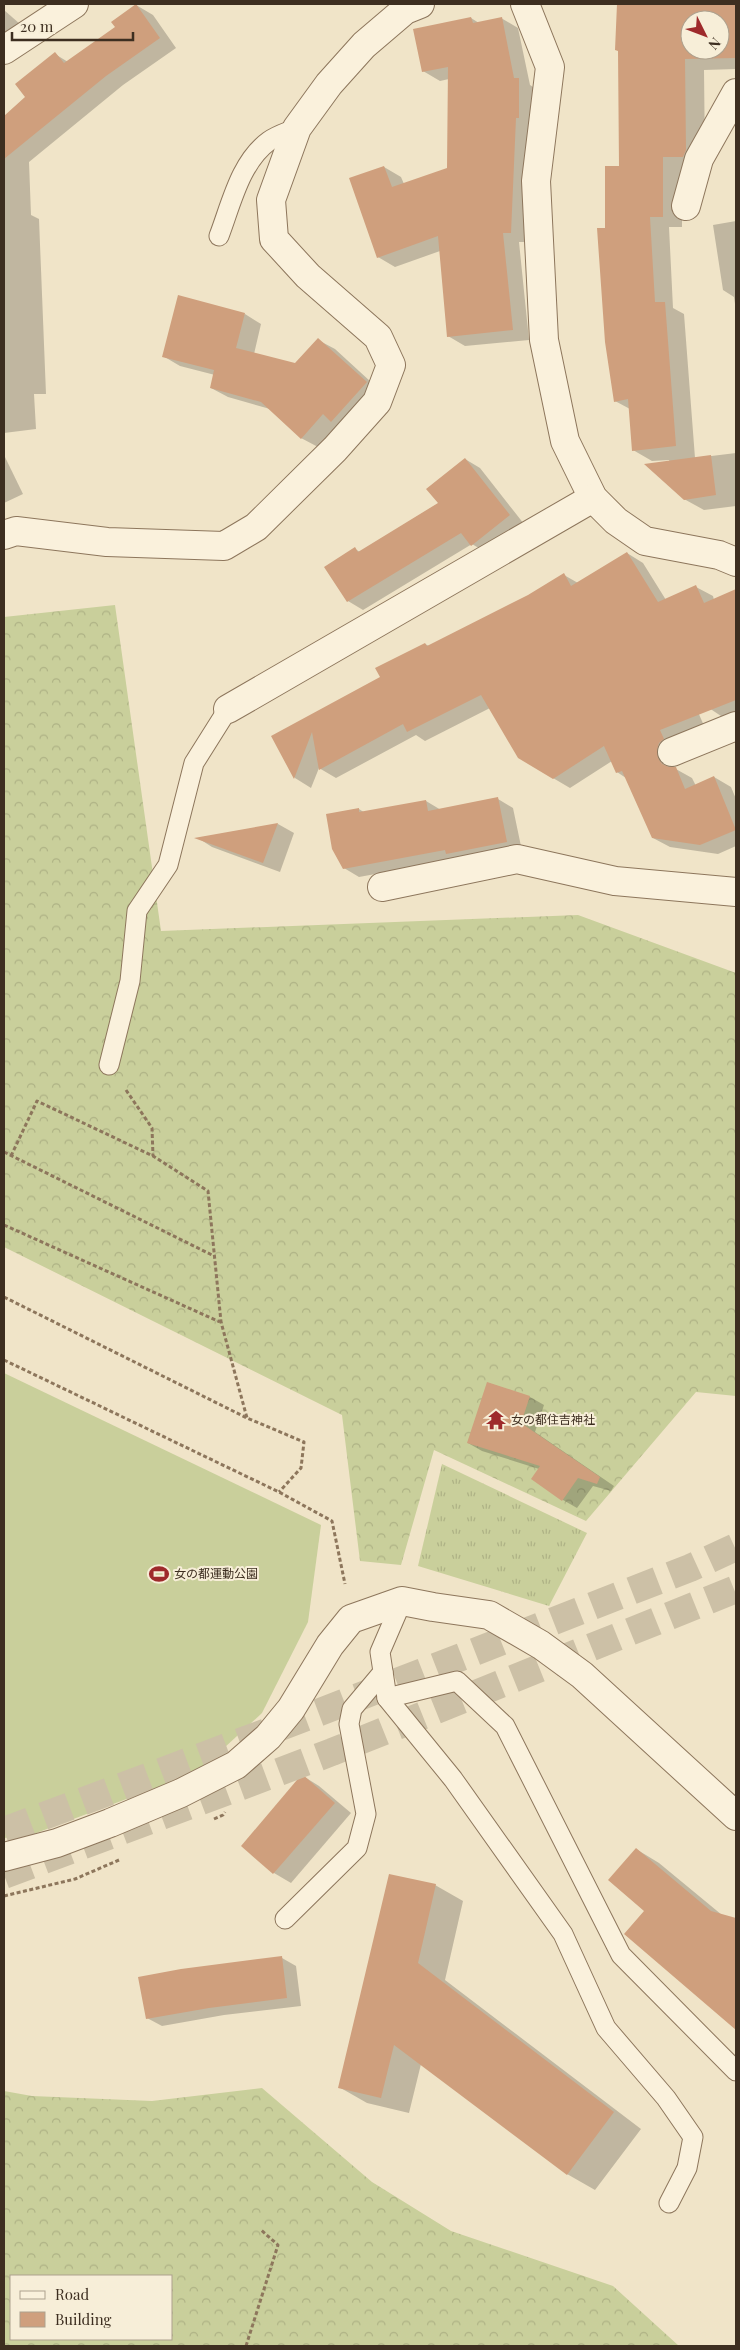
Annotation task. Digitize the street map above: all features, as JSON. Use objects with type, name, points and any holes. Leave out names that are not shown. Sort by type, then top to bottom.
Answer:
[{"type":"street","points":[[4,50],[74,4]]},
{"type":"street","points":[[4,535],[16,531],[107,542],[224,546],[256,527],[335,449],[376,402],[391,365],[378,338],[308,276],[274,239],[270,200],[297,128],[329,84],[364,45],[405,10],[420,4]]},
{"type":"street","points":[[525,4],[550,67],[536,181],[544,340],[565,442],[593,498],[616,521],[645,541],[719,555],[736,562]]},
{"type":"street","points":[[686,206],[699,160],[736,93]]},
{"type":"street","points":[[228,709],[593,498]]},
{"type":"street","points":[[672,752],[736,726]]},
{"type":"street","points":[[382,887],[516,859],[615,881],[736,892]]},
{"type":"street","points":[[4,1857],[57,1843],[110,1823],[181,1793],[236,1765],[268,1737],[291,1709],[330,1645],[352,1619],[402,1601],[489,1615],[541,1645],[582,1675],[736,1816]]},
{"type":"lane","points":[[219,236],[244,170],[269,141],[297,128]]},
{"type":"lane","points":[[109,1065],[130,981],[137,911],[168,865],[194,763],[228,709]]},
{"type":"lane","points":[[402,1601],[380,1652],[387,1698],[453,1779],[563,1934],[606,2028],[666,2098],[693,2137],[687,2168],[669,2203]]},
{"type":"lane","points":[[285,1919],[358,1848],[366,1814],[349,1724],[352,1709],[383,1672]]},
{"type":"lane","points":[[387,1698],[457,1681],[505,1726],[621,1954],[736,2071]]},
{"type":"path","points":[[109,1065],[152,1128],[153,1156]]},
{"type":"path","points":[[11,1156],[37,1101],[153,1156],[208,1191],[221,1322],[247,1418]]},
{"type":"path","points":[[4,1152],[214,1256]]},
{"type":"path","points":[[4,1224],[221,1322]]},
{"type":"path","points":[[4,1297],[247,1418],[304,1442],[301,1468],[279,1492]]},
{"type":"path","points":[[4,1360],[279,1492],[332,1521],[352,1619]]},
{"type":"path","points":[[246,2346],[278,2245],[261,2230]]},
{"type":"green space","points":[[115,605],[161,931],[578,915],[736,973],[736,1396],[696,1392],[586,1521],[434,1450],[401,1565],[360,1561],[342,1415],[4,1247],[4,617]]},
{"type":"green space","name":"女の都運動公園","points":[[4,1373],[321,1525],[308,1622],[262,1713],[198,1772],[31,1835],[4,1838]]},
{"type":"green space","points":[[442,1464],[587,1533],[549,1606],[418,1566]]},
{"type":"green space","points":[[262,2088],[372,2182],[451,2231],[613,2286],[679,2346],[4,2346],[4,2091],[32,2096],[152,2101]]},
{"type":"building","points":[[136,4],[160,38],[106,76],[4,159],[4,116],[25,97],[15,84],[55,52],[64,63],[115,27],[111,22]]},
{"type":"building","points":[[617,4],[735,5],[736,58],[730,58],[730,10],[680,10],[680,60],[685,60],[686,150],[683,157],[663,157],[663,217],[650,217],[655,302],[665,302],[676,446],[632,451],[628,399],[614,402],[605,342],[597,228],[605,228],[605,166],[619,166],[618,51],[615,50]]},
{"type":"building","points":[[471,17],[473,23],[502,17],[514,78],[519,78],[519,118],[516,118],[511,233],[503,233],[513,330],[447,337],[438,236],[377,258],[349,178],[384,166],[392,187],[447,168],[448,67],[422,72],[413,29]]},
{"type":"building","points":[[178,295],[245,313],[236,348],[295,363],[318,338],[367,382],[331,422],[323,414],[301,439],[261,402],[210,388],[214,370],[162,357]]},
{"type":"building","points":[[711,455],[716,495],[684,500],[644,464]]},
{"type":"building","points":[[465,458],[510,515],[471,546],[461,533],[347,602],[324,567],[355,547],[358,552],[438,503],[426,489]]},
{"type":"building","points":[[627,552],[658,602],[696,585],[704,603],[736,589],[736,700],[660,730],[664,739],[659,743],[657,750],[658,758],[662,764],[676,767],[685,789],[714,776],[736,830],[700,845],[652,838],[622,771],[616,773],[604,746],[553,779],[518,758],[481,695],[407,732],[403,724],[319,770],[312,732],[294,779],[271,736],[380,677],[375,668],[425,643],[427,646],[528,595],[564,573],[571,586]]},
{"type":"building","points":[[498,797],[507,842],[446,854],[445,850],[343,869],[332,849],[326,814],[359,808],[359,812],[426,800],[428,811]]},
{"type":"building","points":[[278,823],[263,863],[194,838]]},
{"type":"building","points":[[487,1382],[530,1396],[521,1423],[600,1477],[597,1484],[578,1478],[562,1501],[531,1479],[540,1466],[467,1443]]},
{"type":"building","points":[[302,1774],[335,1803],[273,1874],[241,1846]]},
{"type":"building","points":[[636,1848],[711,1911],[736,1918],[736,2030],[624,1934],[644,1911],[608,1880]]},
{"type":"building","points":[[389,1874],[436,1884],[418,1963],[614,2112],[567,2175],[394,2045],[381,2098],[338,2088]]},
{"type":"building","points":[[282,1956],[287,1998],[209,2008],[146,2019],[138,1977],[181,1969]]},
{"type":"tunnel","points":[[4,1831],[320,1712],[690,1568],[736,1547]]},
{"type":"tunnel","points":[[4,1875],[332,1752],[736,1589]]},
{"type":"place","name":"女の都住吉神社","points":[[496,1420]]},
{"type":"place","name":"女の都運動公園","points":[[159,1574]]}]
